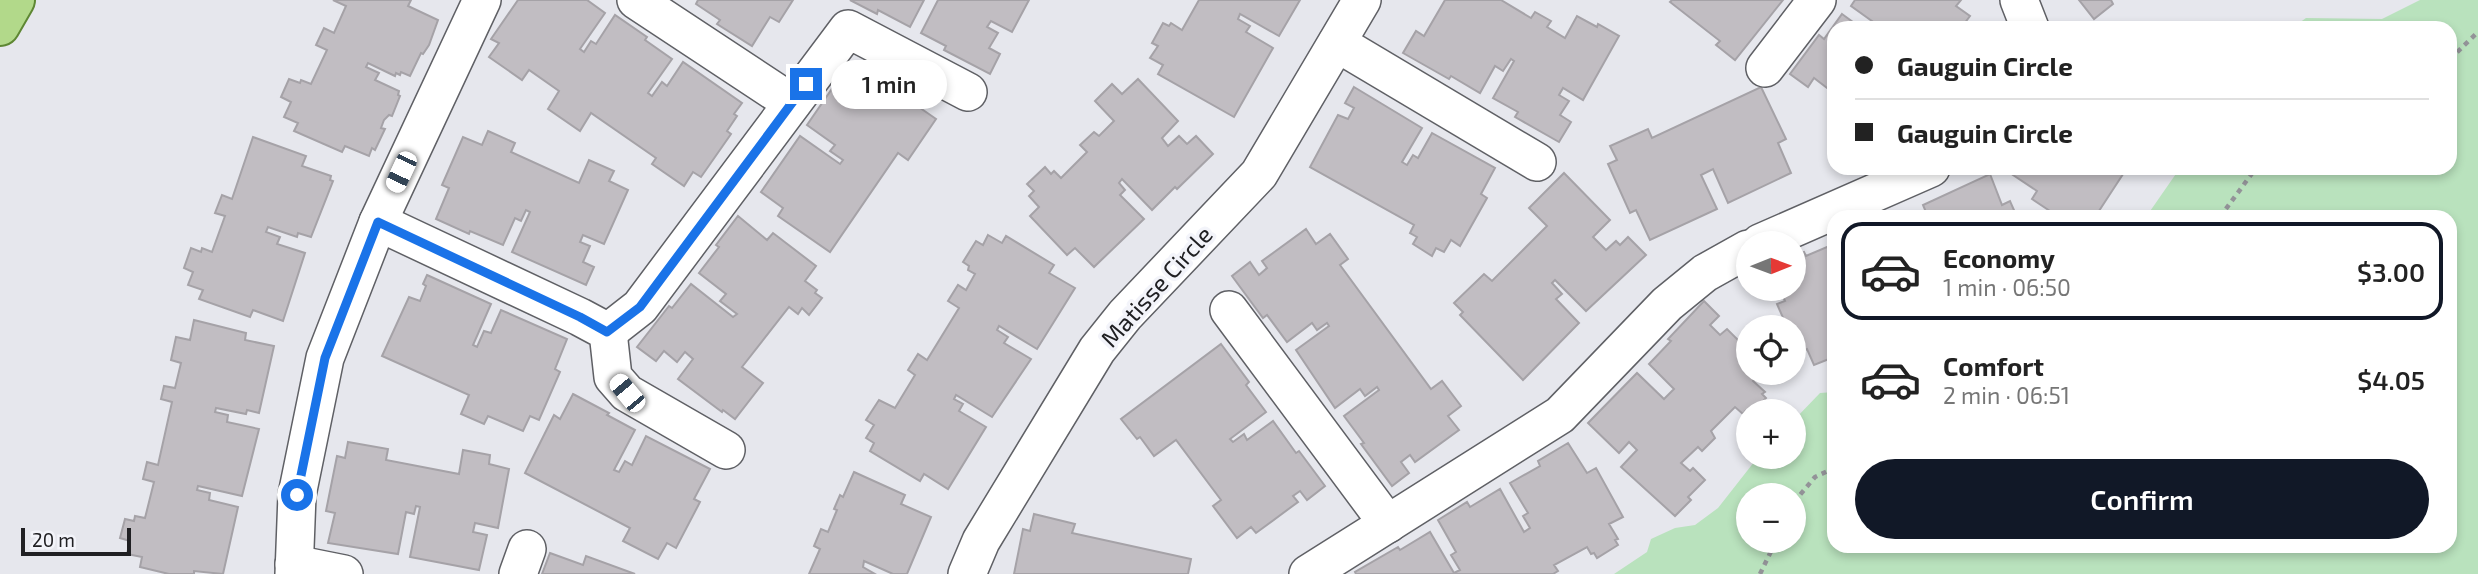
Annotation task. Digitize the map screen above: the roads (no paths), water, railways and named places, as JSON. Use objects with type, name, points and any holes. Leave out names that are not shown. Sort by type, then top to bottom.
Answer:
[{"type":"main road","points":[[0,26],[15,0]]},
{"type":"street","points":[[344,574],[294,569],[297,495],[325,358],[378,222],[482,0]]},
{"type":"street","points":[[636,0],[792,103]]},
{"type":"street","name":"Matisse Circle","points":[[967,574],[981,541],[1097,350],[1125,315],[1259,174],[1362,0]]},
{"type":"street","points":[[1765,68],[1817,0]]},
{"type":"street","points":[[2019,0],[2027,21]]},
{"type":"street","points":[[607,332],[640,307],[848,29],[968,92]]},
{"type":"street","points":[[1337,43],[1537,162]]},
{"type":"street","points":[[1835,210],[1915,175]]},
{"type":"street","points":[[1787,231],[1827,214]]},
{"type":"street","points":[[378,222],[607,332]]},
{"type":"street","points":[[1308,574],[1560,415],[1667,304],[1705,273],[1736,256]]},
{"type":"street","points":[[1228,310],[1388,524]]},
{"type":"street","points":[[607,332],[613,377],[627,393],[726,450]]}]
